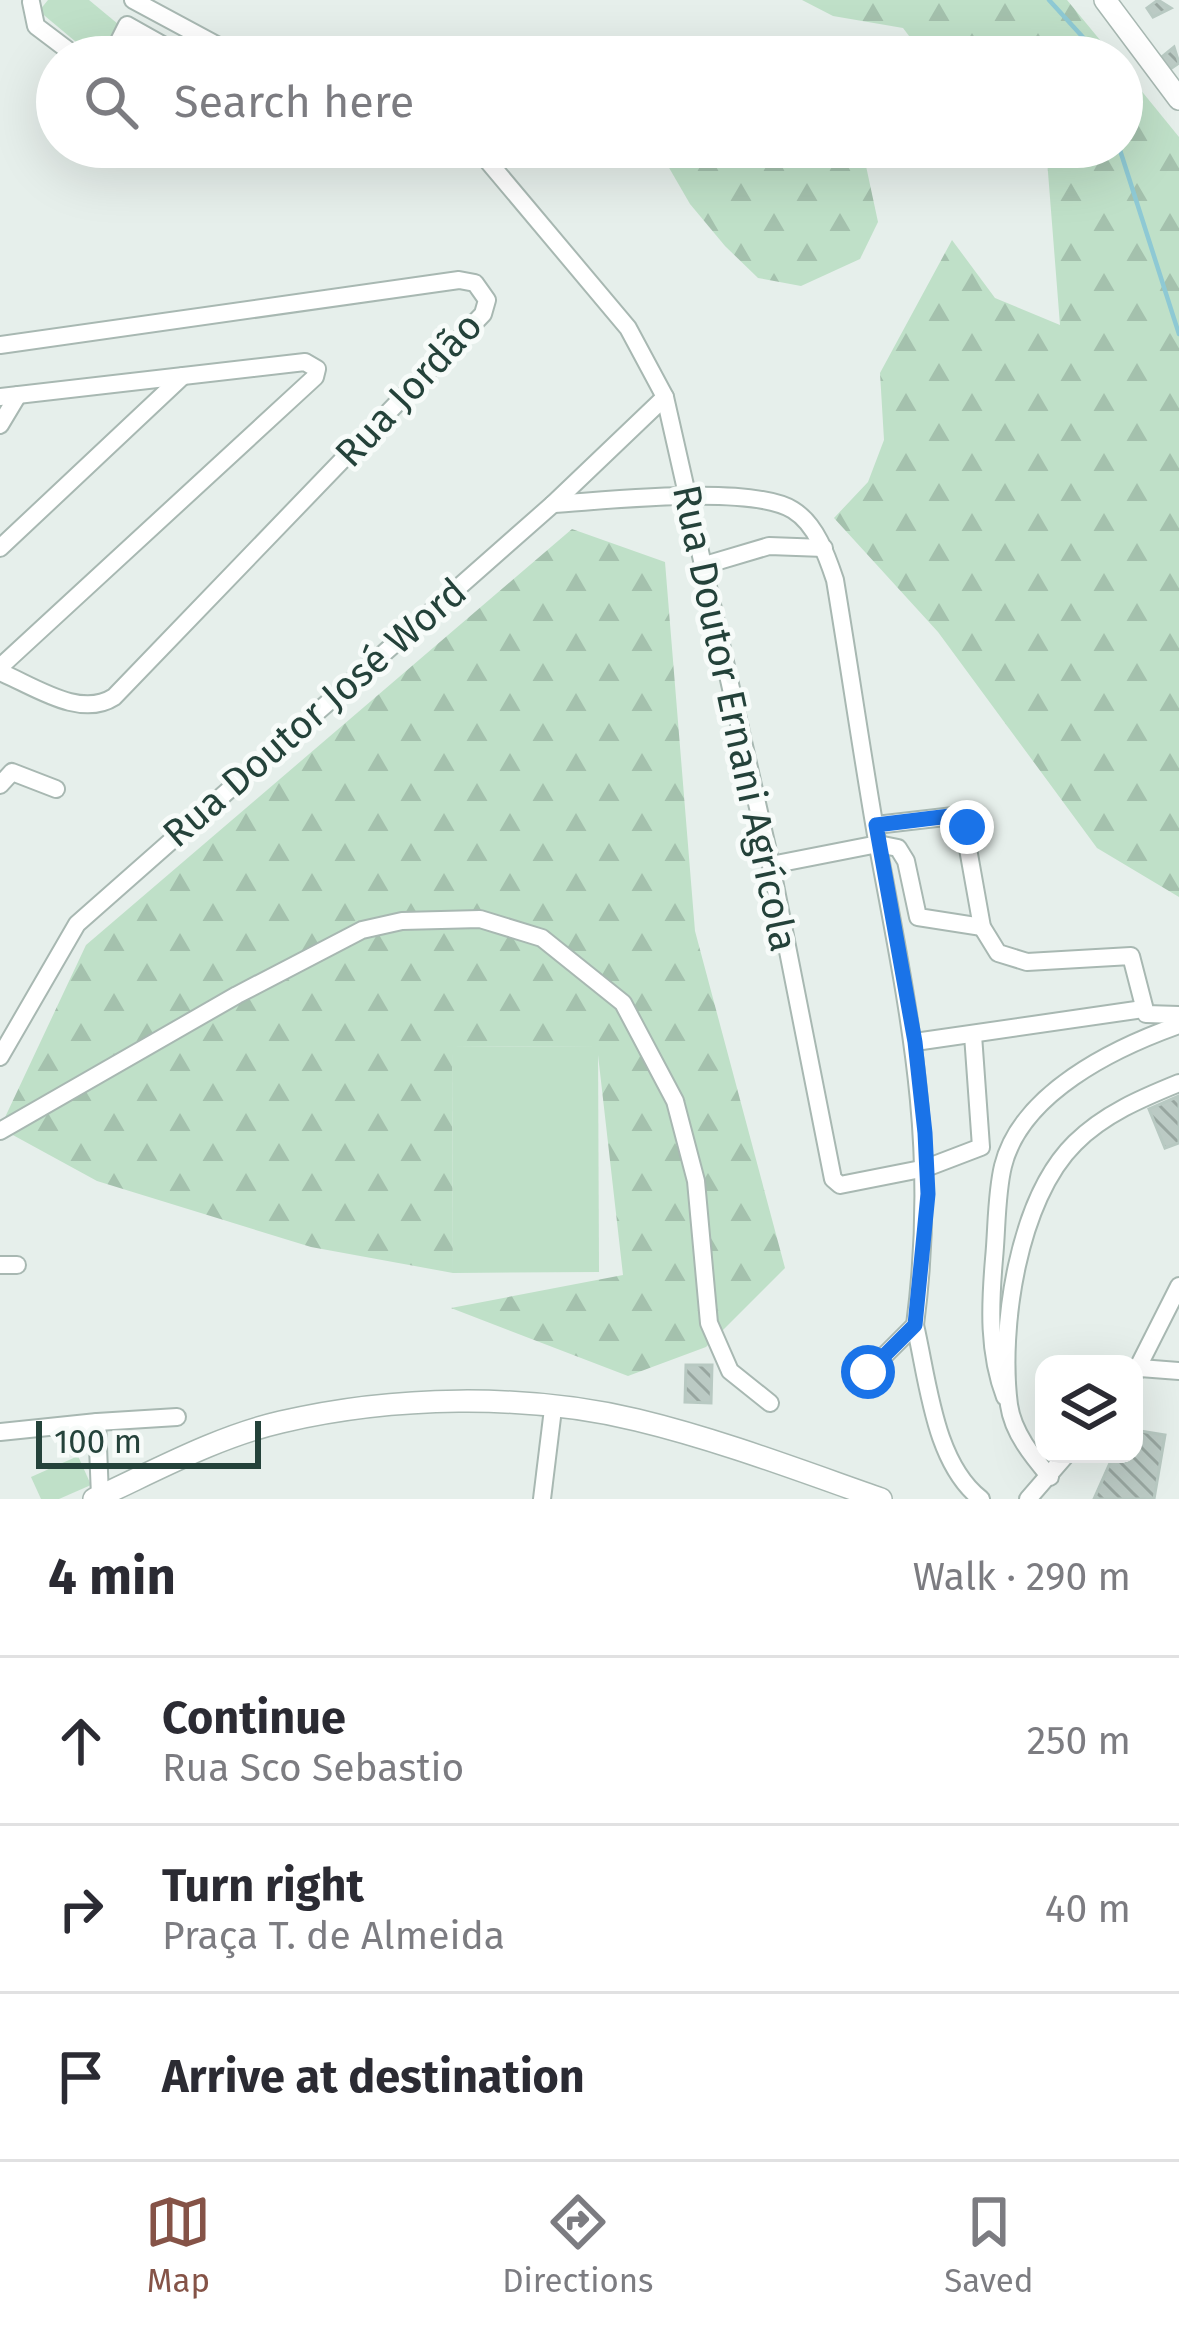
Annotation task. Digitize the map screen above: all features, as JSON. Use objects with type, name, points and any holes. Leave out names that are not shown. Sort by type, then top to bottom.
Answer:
[{"type":"street","points":[[1105,0],[1132,36]]},
{"type":"street","points":[[31,1],[37,26],[50,36]]},
{"type":"street","points":[[122,36],[138,3],[200,36]]},
{"type":"street","points":[[127,25],[147,36]]},
{"type":"street","points":[[1143,51],[1179,99]]},
{"type":"street","name":"Rua Doutor Ernani Agrícola","points":[[494,168],[636,339],[665,397],[771,865],[833,1179],[847,1186],[926,1168]]},
{"type":"street","name":"Rua Jordão","points":[[0,345],[459,280],[475,283],[487,300],[483,314],[102,705],[77,705],[0,669],[317,373],[304,362],[9,396],[0,425]]},
{"type":"street","points":[[0,548],[183,375]]},
{"type":"street","name":"Rua Doutor José Word","points":[[0,1057],[77,924],[553,504],[665,397]]},
{"type":"street","points":[[553,504],[690,496],[792,509],[824,548],[835,580],[915,1042],[926,1168],[915,1325],[940,1430],[960,1477],[981,1499]]},
{"type":"street","points":[[705,565],[769,546],[824,548]]},
{"type":"street","points":[[0,785],[12,772],[56,789]]},
{"type":"street","points":[[771,865],[962,815],[982,927],[998,953],[1011,960],[1131,956],[1143,1009],[1152,1016],[1179,1015]]},
{"type":"street","points":[[877,834],[903,853],[918,917],[982,927]]},
{"type":"street","points":[[0,1131],[237,994],[362,931],[402,921],[480,919],[542,938],[623,1003],[676,1101],[696,1181],[709,1323],[730,1371],[770,1403]]},
{"type":"street","points":[[915,1042],[1143,1009]]},
{"type":"street","points":[[1050,1477],[1030,1454],[995,1370],[992,1290],[1003,1167],[1025,1120],[1087,1068],[1136,1040],[1179,1025]]},
{"type":"street","points":[[926,1168],[978,1150],[983,1143],[973,1035]]},
{"type":"street","points":[[1009,1408],[1014,1268],[1052,1171],[1100,1121],[1179,1083]]},
{"type":"street","points":[[1143,1359],[1179,1286]]},
{"type":"street","points":[[868,1372],[915,1325]]},
{"type":"street","points":[[1143,1371],[1179,1371]]},
{"type":"street","points":[[97,1423],[97,1498],[214,1444],[278,1423],[336,1412],[472,1402],[634,1419],[881,1499]]},
{"type":"street","points":[[540,1494],[553,1409]]},
{"type":"street","points":[[0,1432],[177,1417]]},
{"type":"street","points":[[1028,1499],[1060,1463]]},
{"type":"green space","points":[[48,0],[89,0],[124,29],[118,36],[69,36],[39,11]]},
{"type":"green space","points":[[802,0],[1067,0],[1097,36],[909,36],[903,28],[833,16]]},
{"type":"green space","points":[[1143,93],[1179,137],[1179,897],[1097,848],[938,632],[834,518],[868,482],[884,440],[880,373],[952,240],[995,298],[1060,325],[1048,168],[1143,168]]},
{"type":"green space","points":[[669,168],[866,168],[878,222],[860,259],[801,286],[758,278],[690,204]]},
{"type":"green space","points":[[572,529],[665,562],[695,931],[785,1268],[706,1347],[628,1376],[451,1308],[623,1275],[597,1046],[452,1047],[453,1273],[311,1247],[97,1181],[0,1128],[86,945]]},
{"type":"green space","points":[[598,1046],[599,1272],[453,1273],[452,1047]]},
{"type":"green space","points":[[78,1456],[91,1485],[59,1499],[41,1499],[31,1477]]},
{"type":"building","points":[[1158,0],[1171,8],[1153,17],[1147,8]]},
{"type":"building","points":[[1174,47],[1179,63],[1166,72],[1158,60]]},
{"type":"building","points":[[1179,1096],[1179,1143],[1165,1148],[1149,1109]]},
{"type":"building","points":[[686,1365],[712,1365],[711,1403],[685,1402]]},
{"type":"building","points":[[1143,1431],[1165,1435],[1154,1499],[1094,1499],[1110,1463],[1143,1463]]},
{"type":"waterway","points":[[1049,0],[1082,36]]},
{"type":"waterway","points":[[1126,168],[1179,334]]},
{"type":"route","points":[[868,1372],[915,1325],[928,1194],[915,1042],[876,825],[962,815],[967,827]]}]
